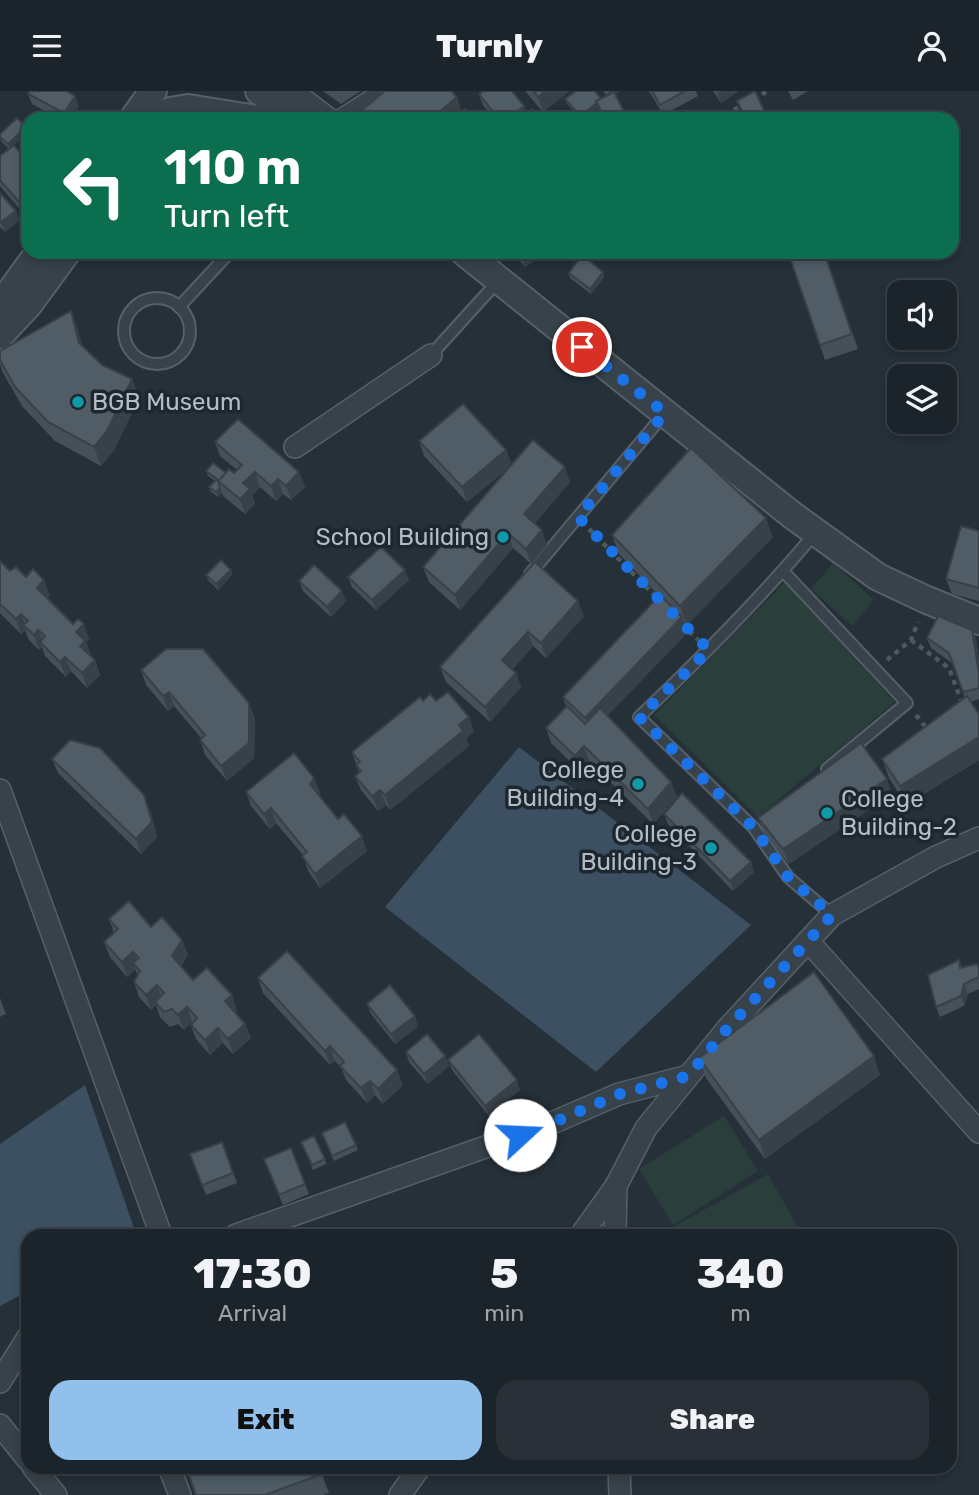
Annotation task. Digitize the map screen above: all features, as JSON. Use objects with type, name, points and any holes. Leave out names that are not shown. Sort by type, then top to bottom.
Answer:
[{"type":"street","points":[[138,112],[153,91]]},
{"type":"street","points":[[259,91],[288,112]]},
{"type":"street","points":[[292,91],[319,112]]},
{"type":"street","points":[[354,112],[387,91]]},
{"type":"street","points":[[169,112],[188,108],[213,112]]},
{"type":"street","points":[[5,315],[35,259]]},
{"type":"street","points":[[5,315],[29,304],[62,259]]},
{"type":"street","points":[[472,259],[792,515],[878,577],[979,621]]},
{"type":"street","points":[[295,447],[431,355]]},
{"type":"street","points":[[0,790],[159,1229]]},
{"type":"street","points":[[585,1229],[615,1186],[646,1128],[727,1029],[832,915],[936,857],[979,838]]},
{"type":"street","points":[[808,941],[979,1132]]},
{"type":"street","points":[[253,1229],[545,1126],[620,1094],[688,1076]]},
{"type":"street","points":[[615,1186],[615,1229]]},
{"type":"street","points":[[0,1381],[21,1348]]},
{"type":"street","points":[[0,1425],[21,1451]]},
{"type":"street","points":[[39,1474],[56,1495]]},
{"type":"street","points":[[172,1474],[180,1495]]},
{"type":"street","points":[[400,1495],[415,1474]]},
{"type":"street","points":[[619,1474],[620,1495]]},
{"type":"lane","points":[[179,307],[224,259]]},
{"type":"lane","points":[[431,355],[499,281]]},
{"type":"lane","points":[[159,298],[169,300],[179,307],[186,315],[189,325],[186,346],[180,354],[161,363],[150,363],[132,353],[126,344],[125,322],[137,304],[159,298]]},
{"type":"lane","points":[[519,587],[665,413]]},
{"type":"lane","points":[[816,532],[709,650],[639,717],[754,828],[788,877],[832,915]]},
{"type":"lane","points":[[783,571],[906,703],[815,778]]},
{"type":"lane","points":[[754,828],[764,820]]},
{"type":"path","points":[[730,112],[768,91]]},
{"type":"path","points":[[578,517],[662,603]]},
{"type":"path","points":[[876,670],[911,640],[927,600]]},
{"type":"path","points":[[681,622],[709,650]]},
{"type":"path","points":[[911,640],[950,668],[965,710]]},
{"type":"path","points":[[906,703],[932,735]]},
{"type":"green space","points":[[833,563],[874,600],[852,626],[811,589]]},
{"type":"green space","points":[[785,582],[895,702],[758,817],[654,715]]},
{"type":"green space","points":[[724,1116],[758,1171],[673,1225],[639,1169]]},
{"type":"green space","points":[[768,1174],[799,1229],[674,1229],[673,1227]]},
{"type":"water","points":[[519,747],[751,925],[596,1072],[385,907]]},
{"type":"water","points":[[85,1085],[134,1229],[21,1229],[21,1295],[0,1306],[0,1144]]},
{"type":"building","points":[[30,91],[66,91],[75,96],[62,112],[28,94]]},
{"type":"building","points":[[385,91],[451,91],[457,97],[439,112],[360,112]]},
{"type":"building","points":[[483,91],[512,91],[524,106],[517,112],[493,112],[479,94]]},
{"type":"building","points":[[533,91],[546,91],[538,97]]},
{"type":"building","points":[[576,91],[595,91],[601,99],[585,112],[576,112],[565,99]]},
{"type":"building","points":[[652,91],[685,91],[660,105]]},
{"type":"building","points":[[755,91],[765,112],[742,112],[737,101]]},
{"type":"building","points":[[614,92],[624,112],[602,112],[596,101]]},
{"type":"building","points":[[17,118],[21,122],[21,132],[8,144],[0,134]]},
{"type":"building","points":[[14,145],[21,154],[21,204],[0,180],[0,156]]},
{"type":"building","points":[[0,193],[16,211],[1,222],[0,221]]},
{"type":"building","points":[[579,259],[587,259],[603,272],[590,289],[569,273]]},
{"type":"building","points":[[790,259],[826,259],[852,334],[820,345]]},
{"type":"building","name":"BGB Museum","points":[[71,311],[79,343],[102,365],[132,379],[107,431],[94,447],[48,422],[15,387],[0,360],[0,351]]},
{"type":"building","points":[[463,404],[506,450],[462,487],[419,441]]},
{"type":"building","points":[[238,419],[299,472],[286,486],[278,479],[271,486],[255,472],[243,483],[250,489],[240,499],[218,481],[229,469],[234,473],[242,465],[215,442]]},
{"type":"building","name":"School Building","points":[[533,440],[565,467],[524,514],[542,530],[526,549],[508,533],[455,595],[423,567]]},
{"type":"building","points":[[691,448],[766,518],[680,606],[612,535]]},
{"type":"building","points":[[213,463],[226,473],[218,481],[220,488],[216,492],[209,487],[217,479],[206,471]]},
{"type":"building","points":[[961,526],[979,531],[979,588],[946,579]]},
{"type":"building","points":[[381,547],[405,570],[372,600],[348,577]]},
{"type":"building","points":[[221,560],[231,570],[216,584],[206,575]]},
{"type":"building","points":[[0,561],[10,571],[16,567],[26,577],[33,569],[44,580],[37,588],[73,624],[78,619],[84,624],[76,632],[85,641],[80,646],[95,660],[82,673],[65,657],[60,662],[40,642],[45,636],[38,630],[34,635],[23,625],[28,621],[21,614],[16,619],[0,604]]},
{"type":"building","points":[[535,562],[578,601],[541,643],[528,632],[502,660],[516,673],[485,707],[440,667]]},
{"type":"building","points":[[314,565],[342,591],[327,607],[299,581]]},
{"type":"building","points":[[660,595],[682,617],[585,718],[563,697]]},
{"type":"building","points":[[938,616],[972,630],[979,688],[963,692],[949,653],[927,638]]},
{"type":"building","points":[[166,649],[203,649],[249,703],[249,743],[221,766],[200,740],[205,735],[169,692],[163,696],[141,670]]},
{"type":"building","points":[[448,692],[469,717],[459,725],[463,731],[385,795],[380,790],[372,796],[355,776],[361,771],[356,765],[360,762],[352,752],[420,697],[423,701],[430,694],[436,701]]},
{"type":"building","points":[[967,696],[979,714],[979,737],[900,786],[882,759]]},
{"type":"building","name":"College Building-4","points":[[567,706],[585,724],[600,708],[671,782],[648,809],[584,746],[575,756],[546,728]]},
{"type":"building","points":[[70,740],[100,748],[144,795],[152,822],[136,839],[52,759]]},
{"type":"building","name":"College Building-2","points":[[861,743],[887,779],[783,849],[758,818]]},
{"type":"building","points":[[294,753],[314,778],[310,784],[338,819],[344,814],[362,836],[315,874],[302,856],[307,852],[271,808],[264,814],[246,792]]},
{"type":"building","name":"College Building-3","points":[[682,793],[751,862],[730,881],[664,814]]},
{"type":"building","points":[[129,901],[151,927],[162,917],[182,940],[172,956],[193,980],[207,968],[232,995],[225,1001],[245,1024],[228,1039],[218,1028],[205,1040],[191,1025],[197,1018],[187,1007],[178,1015],[172,1009],[164,1012],[155,1002],[164,993],[157,985],[146,995],[134,982],[140,971],[133,963],[139,958],[133,952],[122,962],[104,942],[118,929],[109,919]]},
{"type":"building","points":[[287,951],[397,1070],[378,1089],[370,1081],[361,1088],[340,1066],[344,1062],[330,1046],[325,1051],[258,978]]},
{"type":"building","points":[[959,960],[960,968],[977,964],[979,977],[964,984],[961,996],[936,1007],[928,975]]},
{"type":"building","points":[[814,972],[874,1056],[759,1140],[699,1058]]},
{"type":"building","points":[[390,985],[415,1016],[391,1034],[367,1004]]},
{"type":"building","points":[[427,1034],[445,1056],[424,1074],[406,1052]]},
{"type":"building","points":[[479,1034],[517,1080],[485,1106],[448,1060]]},
{"type":"building","points":[[345,1122],[356,1145],[332,1156],[322,1133]]},
{"type":"building","points":[[314,1136],[325,1159],[312,1165],[301,1142]]},
{"type":"building","points":[[222,1142],[233,1173],[202,1185],[190,1154]]},
{"type":"building","points":[[291,1148],[305,1184],[279,1195],[264,1159]]},
{"type":"building","points":[[188,1474],[322,1474],[265,1495],[196,1495]]},
{"type":"place","name":"BGB Museum","points":[[78,402]]},
{"type":"place","name":"School Building","points":[[503,537]]},
{"type":"place","name":"College Building-4","points":[[638,784]]},
{"type":"place","name":"College Building-2","points":[[827,813]]},
{"type":"place","name":"College Building-3","points":[[711,848]]},
{"type":"route","points":[[520,1135],[620,1094],[688,1076],[727,1029],[832,915],[788,877],[754,828],[639,717],[709,650],[578,517],[665,413],[582,347]]}]
